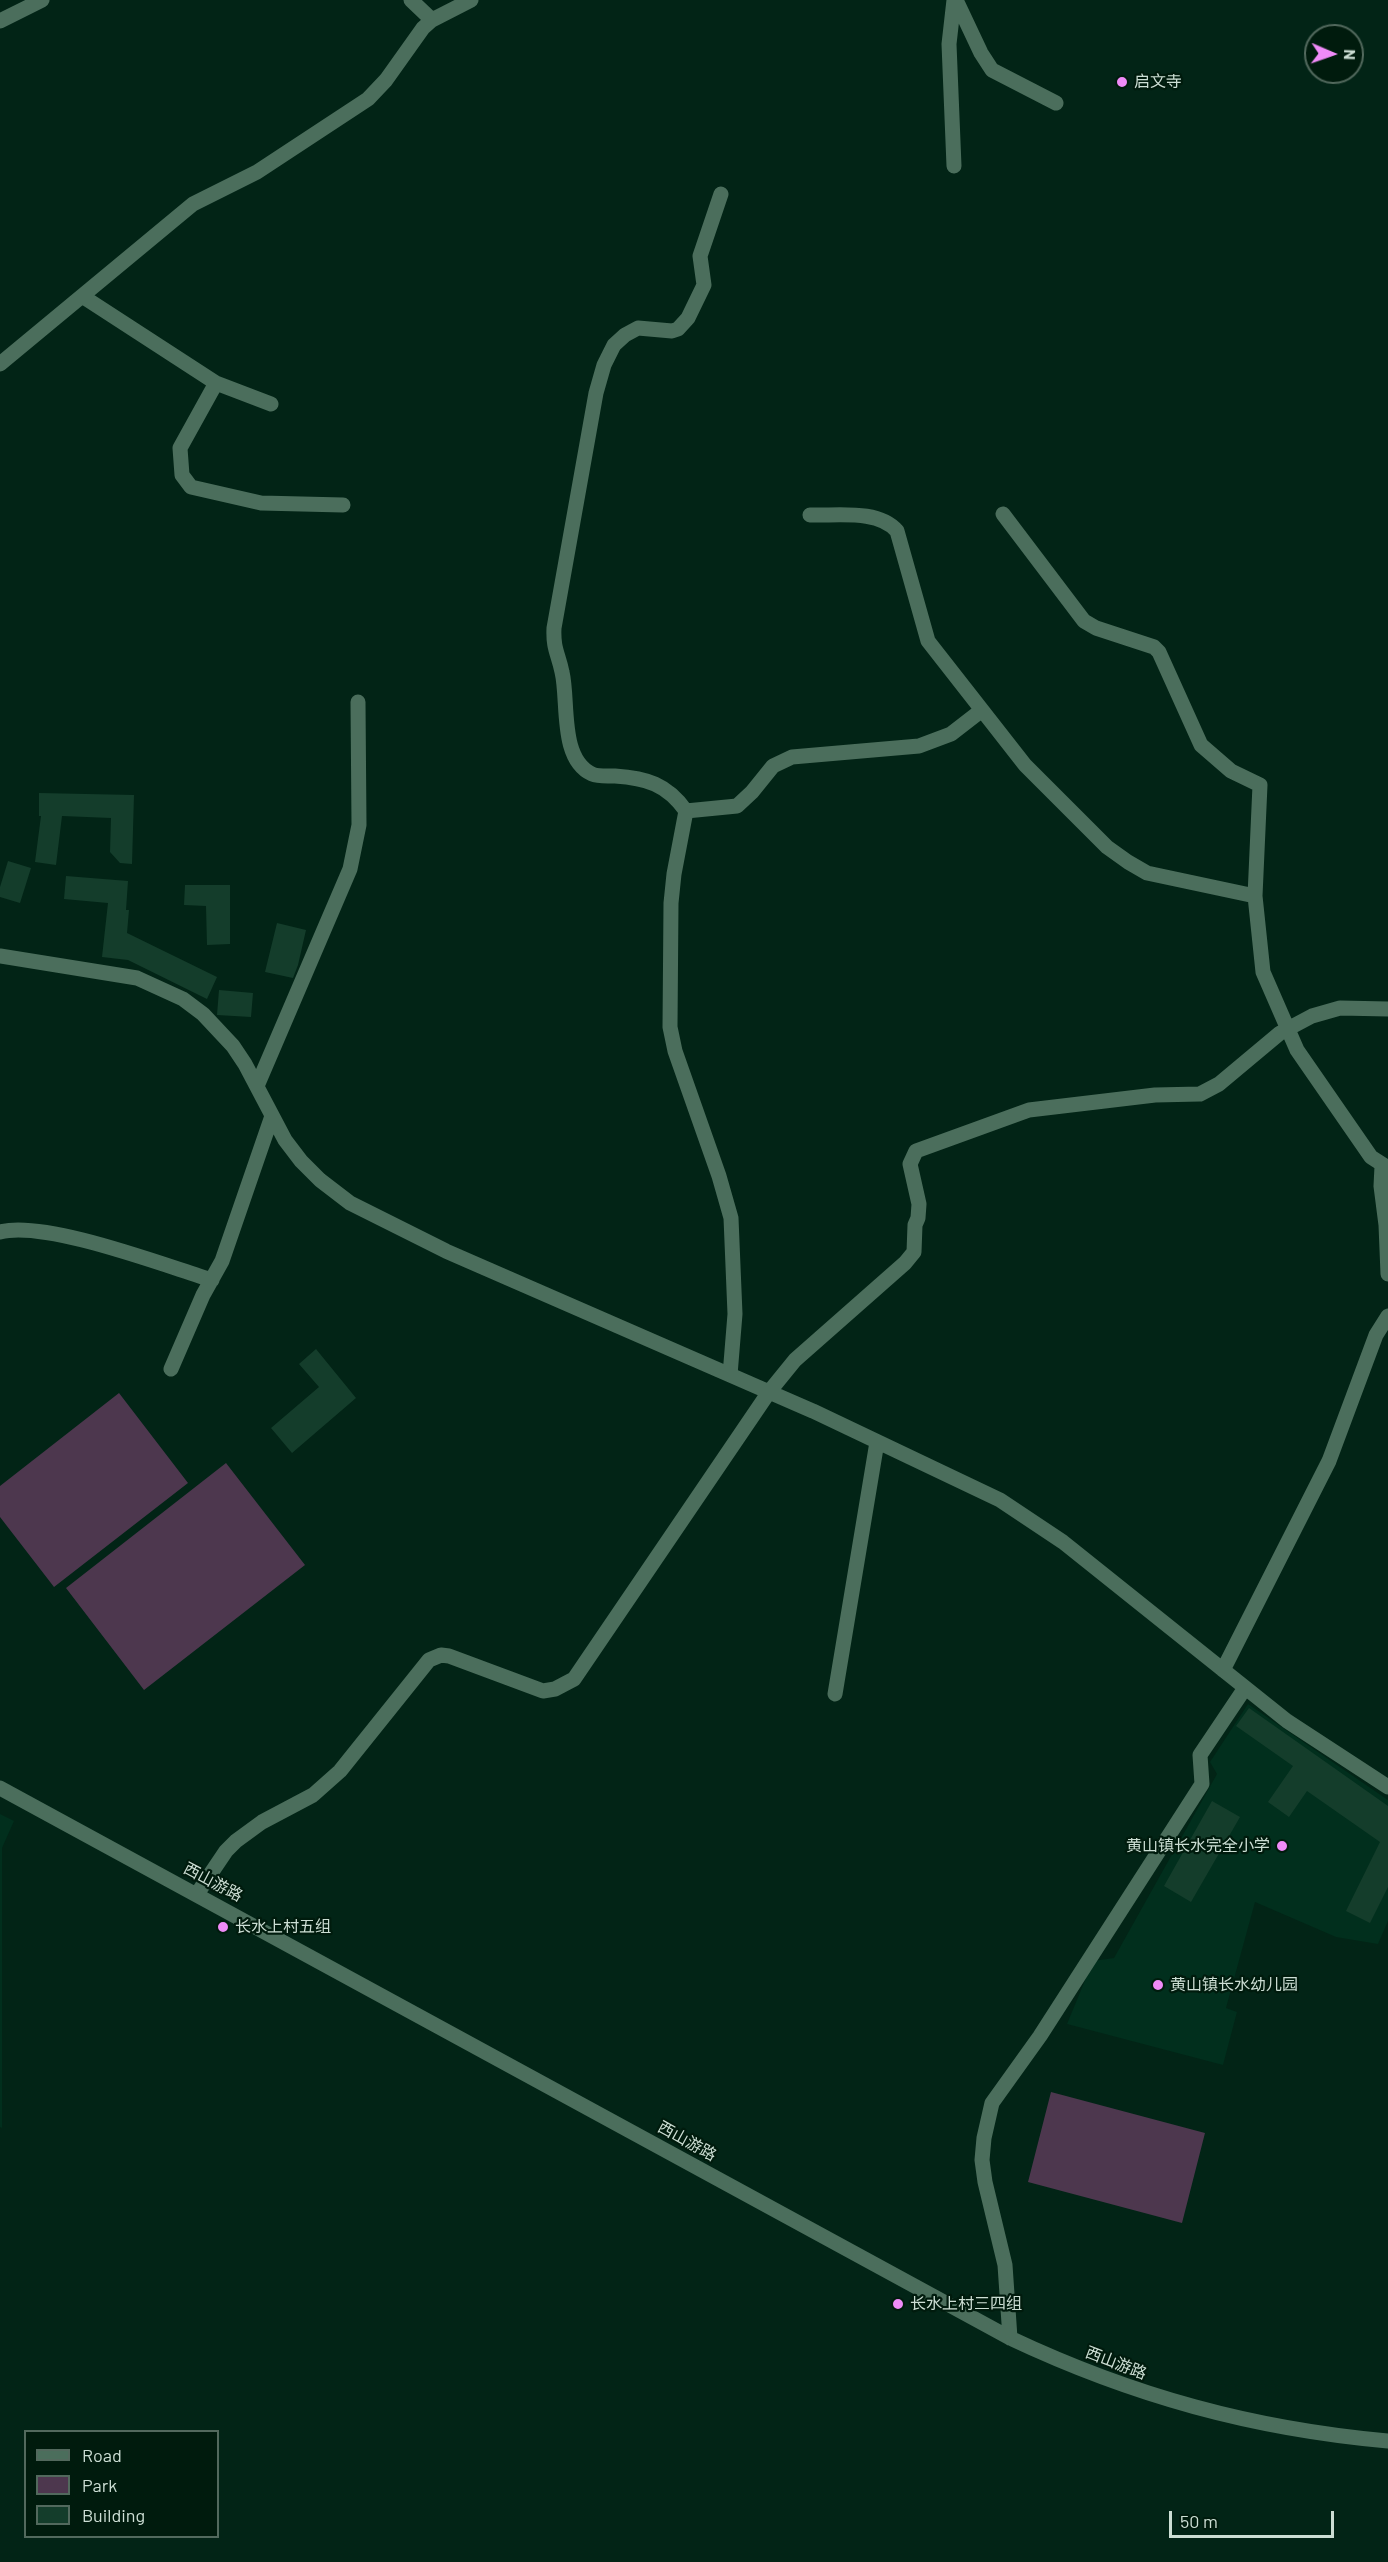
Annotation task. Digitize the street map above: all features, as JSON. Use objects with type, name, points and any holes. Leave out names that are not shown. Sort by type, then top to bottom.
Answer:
[{"type":"street","points":[[0,21],[42,0]]},
{"type":"street","points":[[411,0],[432,20]]},
{"type":"street","points":[[0,364],[193,204],[257,172],[368,99],[386,80],[423,28],[432,20],[471,0]]},
{"type":"street","points":[[955,0],[992,70],[1056,103]]},
{"type":"street","points":[[954,166],[949,44],[955,0]]},
{"type":"street","points":[[686,811],[670,792],[650,781],[599,776],[580,765],[567,730],[562,672],[553,645],[554,628],[596,393],[604,365],[614,345],[631,330],[645,328],[672,331],[684,324],[704,285],[700,256],[722,194]]},
{"type":"street","points":[[82,296],[216,383],[271,404]]},
{"type":"street","points":[[216,383],[180,448],[182,475],[191,487],[261,503],[343,505]]},
{"type":"street","points":[[1003,514],[1084,621],[1096,628],[1154,647],[1159,652],[1201,745],[1231,771],[1260,785],[1255,896],[1263,972],[1297,1050],[1371,1157],[1385,1167],[1381,1186],[1386,1225],[1388,1274]]},
{"type":"street","points":[[810,515],[874,517],[887,521],[893,526],[897,531],[928,641],[1025,765],[1107,847],[1148,873],[1255,896]]},
{"type":"street","points":[[257,1086],[350,869],[358,825],[358,702]]},
{"type":"street","points":[[686,811],[737,806],[773,766],[792,757],[919,746],[951,734],[982,710]]},
{"type":"street","points":[[686,811],[671,903],[670,1027],[675,1051],[719,1176],[731,1218],[735,1314],[729,1375]]},
{"type":"street","points":[[0,956],[137,978],[183,999],[219,1029],[245,1064],[285,1140],[301,1161],[320,1180],[366,1213],[446,1251],[769,1392],[1000,1500],[1032,1520],[1287,1721],[1388,1787]]},
{"type":"street","points":[[197,1894],[226,1851],[236,1841],[262,1822],[313,1795],[340,1770],[429,1660],[449,1656],[543,1691],[555,1689],[574,1679],[769,1392],[795,1360],[915,1252],[915,1225],[919,1204],[910,1164],[916,1151],[1029,1110],[1155,1095],[1200,1094],[1219,1084],[1287,1029],[1312,1016],[1340,1008],[1388,1009]]},
{"type":"street","points":[[171,1369],[222,1261],[272,1116]]},
{"type":"street","points":[[0,1232],[13,1229],[38,1231],[93,1244],[212,1280]]},
{"type":"street","points":[[1223,1670],[1329,1461],[1376,1335],[1388,1316]]},
{"type":"street","points":[[835,1695],[877,1442]]},
{"type":"street","points":[[1010,2338],[1005,2265],[982,2160],[985,2129],[992,2103],[1040,2036],[1202,1784],[1200,1755],[1245,1688]]},
{"type":"street","name":"西山游路","points":[[0,1788],[1010,2338],[1090,2373],[1193,2408],[1292,2430],[1388,2441]]},
{"type":"shaded area","name":"黄山镇长水完全小学","points":[[1248,1704],[1388,1800],[1388,1921],[1378,1944],[1336,1937],[1255,1902],[1226,2008],[1237,2012],[1223,2065],[1067,2024],[1093,1961],[1114,1958],[1217,1774],[1210,1762]]},
{"type":"shaded area","points":[[0,1814],[14,1821],[2,1848],[2,2128],[0,2127]]},
{"type":"green space","points":[[119,1393],[188,1483],[54,1587],[0,1517],[0,1486]]},
{"type":"green space","points":[[226,1463],[305,1565],[144,1690],[66,1588]]},
{"type":"green space","points":[[1051,2092],[1205,2133],[1182,2223],[1028,2182]]},
{"type":"building","points":[[39,793],[134,795],[132,864],[120,863],[110,852],[111,818],[62,816],[56,865],[35,862],[41,816],[39,816]]},
{"type":"building","points":[[8,861],[31,868],[20,903],[0,897],[0,887]]},
{"type":"building","points":[[66,876],[128,881],[127,933],[217,977],[207,999],[128,960],[102,957],[108,903],[64,899]]},
{"type":"building","points":[[185,885],[230,885],[230,944],[207,945],[206,906],[184,905]]},
{"type":"building","points":[[277,923],[306,930],[293,978],[265,972]]},
{"type":"building","points":[[219,990],[253,993],[251,1017],[217,1015]]},
{"type":"building","points":[[316,1349],[356,1398],[292,1453],[271,1428],[319,1387],[299,1364]]},
{"type":"building","points":[[1249,1708],[1388,1806],[1388,1887],[1370,1923],[1346,1911],[1380,1842],[1307,1791],[1289,1817],[1268,1802],[1293,1766],[1236,1726]]},
{"type":"building","points":[[1212,1801],[1240,1817],[1191,1902],[1164,1886]]},
{"type":"place","name":"启文寺","points":[[1122,82]]},
{"type":"place","name":"黄山镇长水完全小学","points":[[1282,1846]]},
{"type":"place","name":"长水上村五组","points":[[223,1927]]},
{"type":"place","name":"黄山镇长水幼儿园","points":[[1158,1985]]},
{"type":"place","name":"长水上村三四组","points":[[898,2304]]}]
